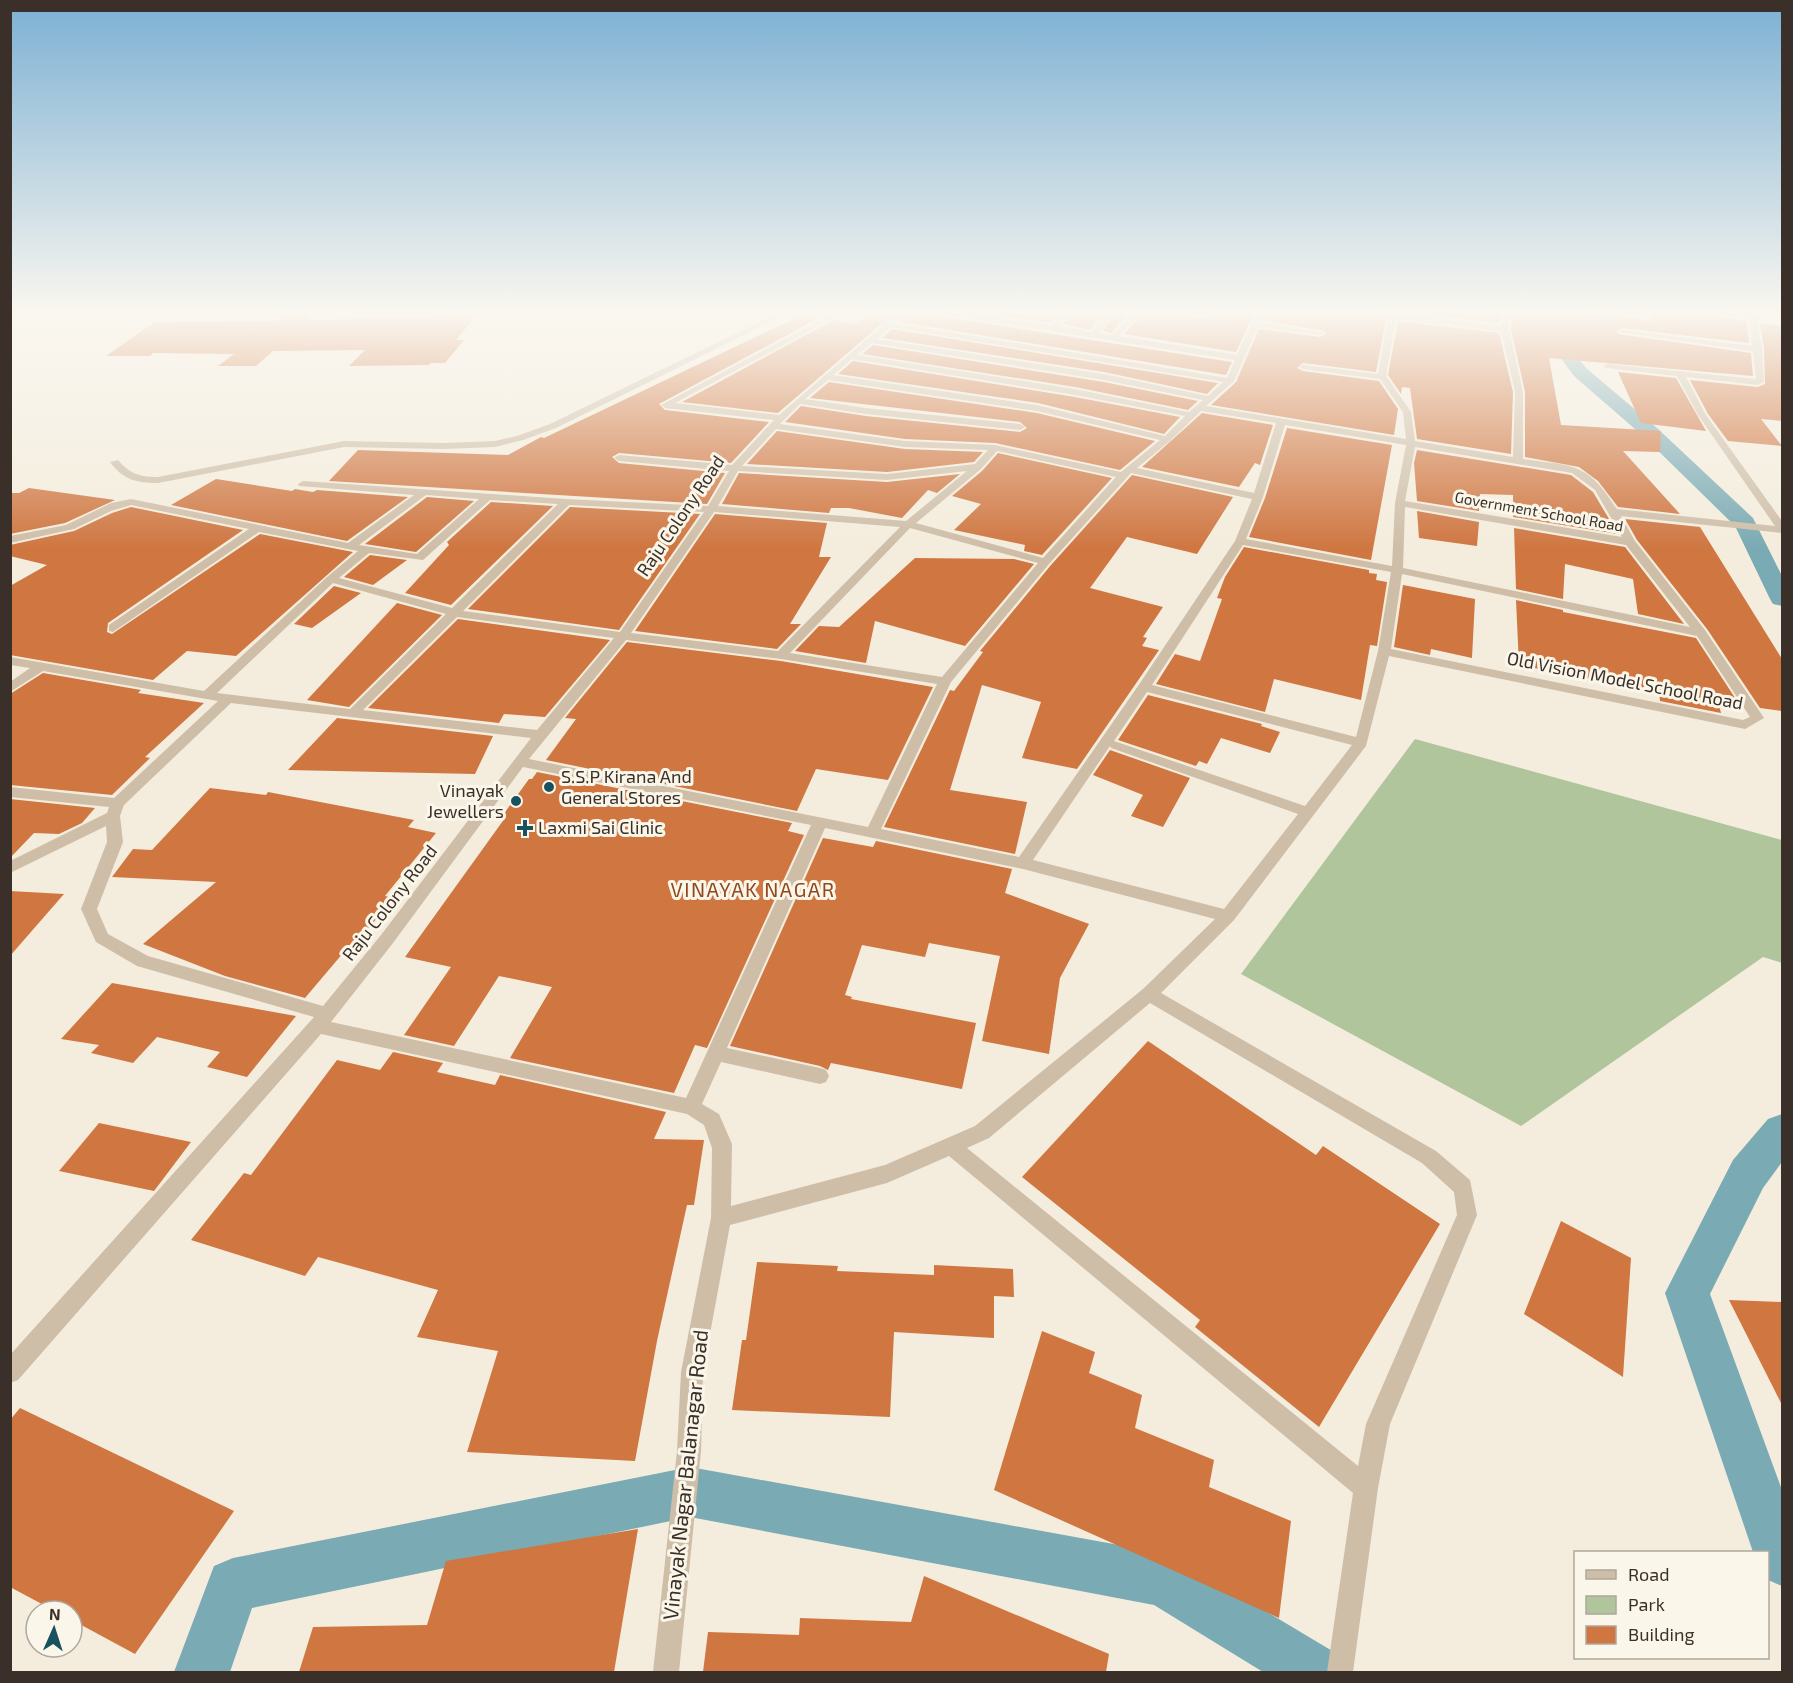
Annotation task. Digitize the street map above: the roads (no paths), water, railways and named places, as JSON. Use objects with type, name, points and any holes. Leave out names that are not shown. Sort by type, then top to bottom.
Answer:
[{"type":"street","points":[[115,462],[123,474],[134,478],[158,480],[344,444],[444,446],[495,444],[553,426],[623,392]]},
{"type":"street","points":[[690,392],[665,405],[905,444],[995,448],[1258,497]]},
{"type":"street","name":"Raju Colony Road","points":[[10,1372],[322,1020],[387,939],[540,735],[623,636],[711,509],[736,467],[776,422],[809,392]]},
{"type":"street","points":[[925,392],[1037,408],[1167,440]]},
{"type":"street","points":[[1072,392],[1281,422],[1573,470],[1593,482],[1614,512],[1630,542]]},
{"type":"street","points":[[1175,392],[1211,399]]},
{"type":"street","points":[[872,832],[945,681],[1046,562],[1127,473],[1167,440],[1219,392]]},
{"type":"street","points":[[721,1218],[887,1174],[982,1132],[1149,994],[1228,916],[1361,743],[1384,651],[1397,570],[1400,504],[1411,443],[1407,412],[1392,392]]},
{"type":"street","points":[[1518,461],[1519,392]]},
{"type":"street","points":[[1690,392],[1702,415],[1782,529]]},
{"type":"street","points":[[798,401],[866,411],[1020,427]]},
{"type":"street","points":[[1023,862],[1144,687],[1240,541],[1258,497],[1281,422]]},
{"type":"street","points":[[781,655],[908,524],[978,467],[995,448]]},
{"type":"street","points":[[619,458],[698,466],[887,477],[978,467]]},
{"type":"street","points":[[303,484],[423,494],[711,509],[908,524],[1046,562]]},
{"type":"street","points":[[350,547],[423,494]]},
{"type":"street","points":[[10,540],[26,533],[70,527],[119,504],[131,502],[256,529],[419,558],[487,497]]},
{"type":"street","points":[[352,714],[566,502]]},
{"type":"street","name":"Government School Road","points":[[1400,504],[1630,542],[1701,633]]},
{"type":"street","points":[[1614,512],[1782,529]]},
{"type":"street","points":[[113,628],[256,529]]},
{"type":"street","points":[[1240,541],[1397,570],[1701,633]]},
{"type":"street","points":[[207,694],[366,550]]},
{"type":"street","points":[[332,579],[455,613],[781,655],[945,681]]},
{"type":"street","name":"Old Vision Model School Road","points":[[1384,651],[1745,725],[1757,718],[1701,633]]},
{"type":"street","points":[[10,661],[228,699],[540,735]]},
{"type":"street","points":[[10,688],[40,667]]},
{"type":"street","points":[[1144,687],[1361,743]]},
{"type":"street","points":[[10,868],[115,810],[228,699]]},
{"type":"street","points":[[1116,745],[1308,812]]},
{"type":"street","points":[[521,762],[1023,862],[1228,916]]},
{"type":"street","points":[[10,792],[115,810]]},
{"type":"street","points":[[115,810],[115,842],[89,909],[102,938],[143,962],[322,1020],[691,1107],[820,822]]},
{"type":"street","points":[[1149,994],[1429,1157],[1463,1186],[1467,1215],[1378,1424],[1366,1488],[1340,1672]]},
{"type":"street","points":[[716,1053],[820,1076]]},
{"type":"street","name":"Vinayak Nagar Balanagar Road","points":[[666,1672],[689,1451],[692,1372],[721,1218],[722,1144],[712,1120],[691,1107]]},
{"type":"street","points":[[951,1146],[1366,1488]]},
{"type":"waterway","points":[[1603,392],[1650,432],[1745,523],[1782,599]]},
{"type":"waterway","points":[[1782,1132],[1748,1174],[1687,1293],[1782,1560]]},
{"type":"waterway","points":[[202,1672],[233,1585],[690,1492],[1163,1580],[1314,1672]]},
{"type":"place","name":"S.S.P Kirana And General Stores","points":[[549,787]]},
{"type":"place","name":"Vinayak Jewellers","points":[[516,801]]},
{"type":"place","name":"Laxmi Sai Clinic","points":[[525,828]]},
{"type":"district","name":"VINAYAK NAGAR","points":[[753,890]]}]
